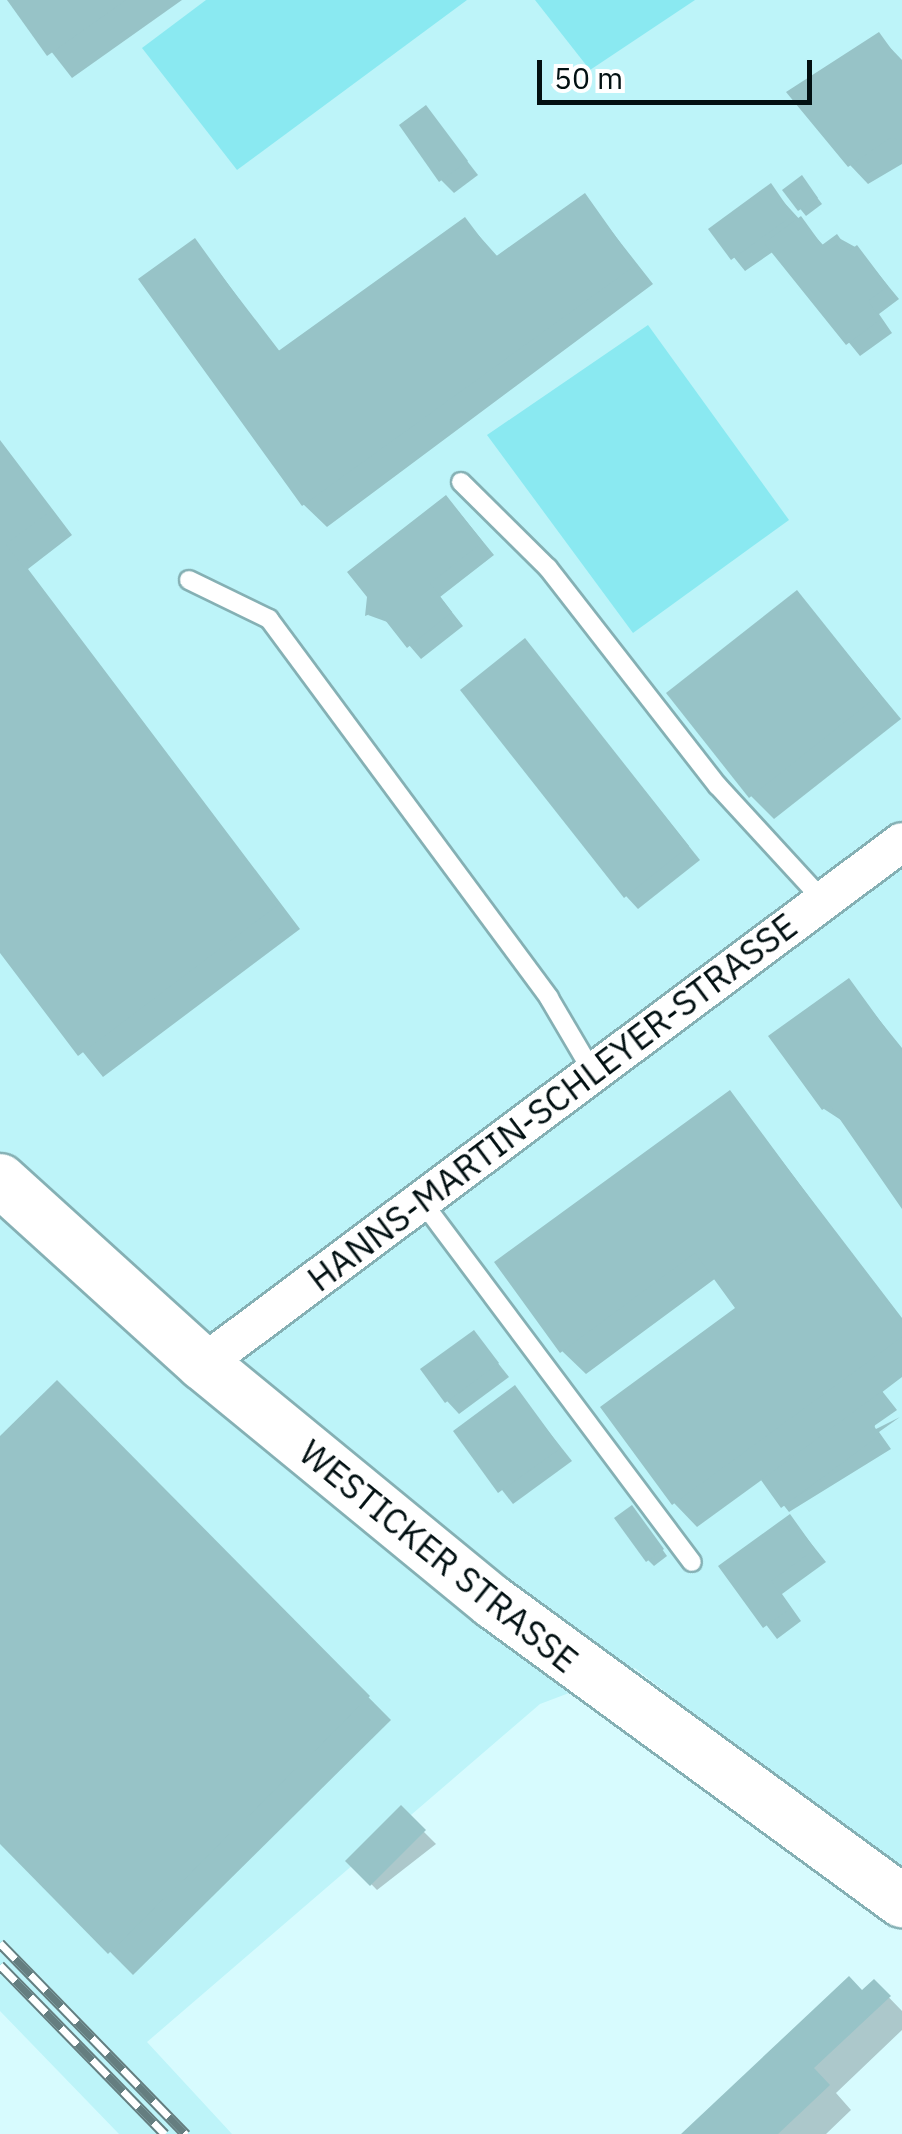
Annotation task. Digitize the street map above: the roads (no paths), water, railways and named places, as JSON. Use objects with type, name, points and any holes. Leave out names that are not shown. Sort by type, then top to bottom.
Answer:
[{"type":"main road","name":"WESTICKER STRASSE","points":[[0,1180],[203,1364],[640,1717],[902,1901]]},
{"type":"street","name":"HANNS-MARTIN-SCHLEYER-STRASSE","points":[[203,1364],[902,842]]},
{"type":"lane","points":[[461,482],[548,568],[718,786],[823,900]]},
{"type":"lane","points":[[189,580],[269,619],[549,998],[592,1070]]},
{"type":"lane","points":[[420,1200],[692,1562]]},
{"type":"railway","points":[[0,1943],[186,2134]]},
{"type":"railway","points":[[0,1965],[165,2134]]}]
